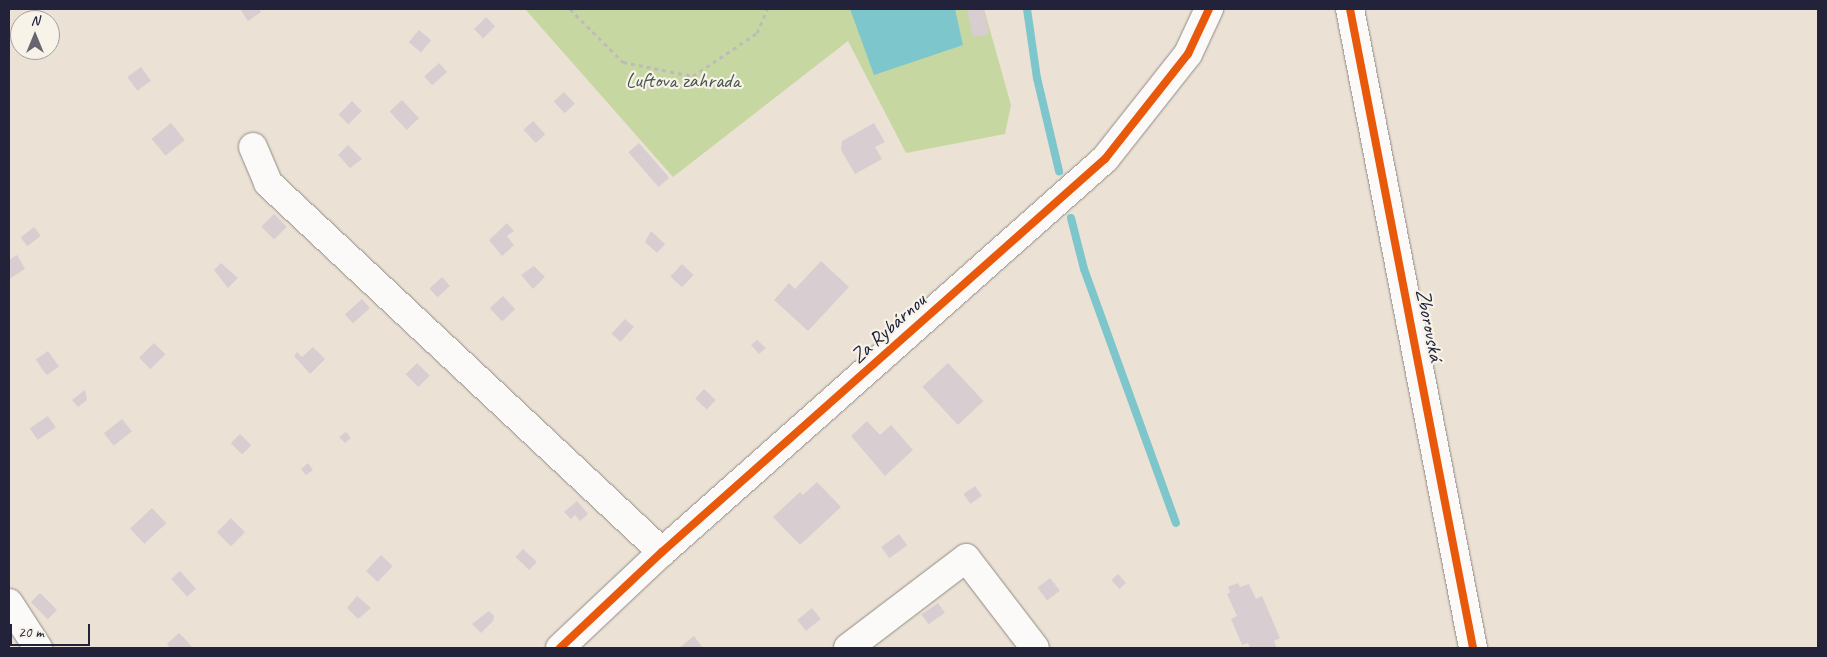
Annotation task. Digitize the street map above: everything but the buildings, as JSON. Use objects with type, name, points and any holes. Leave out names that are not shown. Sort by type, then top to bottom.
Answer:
[{"type":"street","name":"Za Rybárnou","points":[[560,648],[662,552],[1105,159],[1188,54],[1209,9]]},
{"type":"street","name":"Zborovská","points":[[1350,9],[1473,648]]},
{"type":"street","points":[[253,146],[268,183],[662,552]]},
{"type":"street","points":[[848,648],[966,558],[1036,648]]},
{"type":"street","points":[[9,603],[38,648]]},
{"type":"path","points":[[570,9],[623,62],[693,76],[757,33],[767,9]]},
{"type":"green space","name":"Luftova zahrada","points":[[525,9],[984,9],[1011,105],[1005,134],[906,153],[848,41],[673,177]]},
{"type":"water","points":[[850,9],[955,9],[963,45],[874,75]]},
{"type":"waterway","points":[[1027,9],[1037,78],[1059,171]]},
{"type":"waterway","points":[[1071,218],[1084,269],[1176,523]]},
{"type":"cycle path","points":[[560,648],[662,552],[1105,159],[1188,54],[1209,9]]},
{"type":"cycle path","points":[[1350,9],[1473,648]]}]
